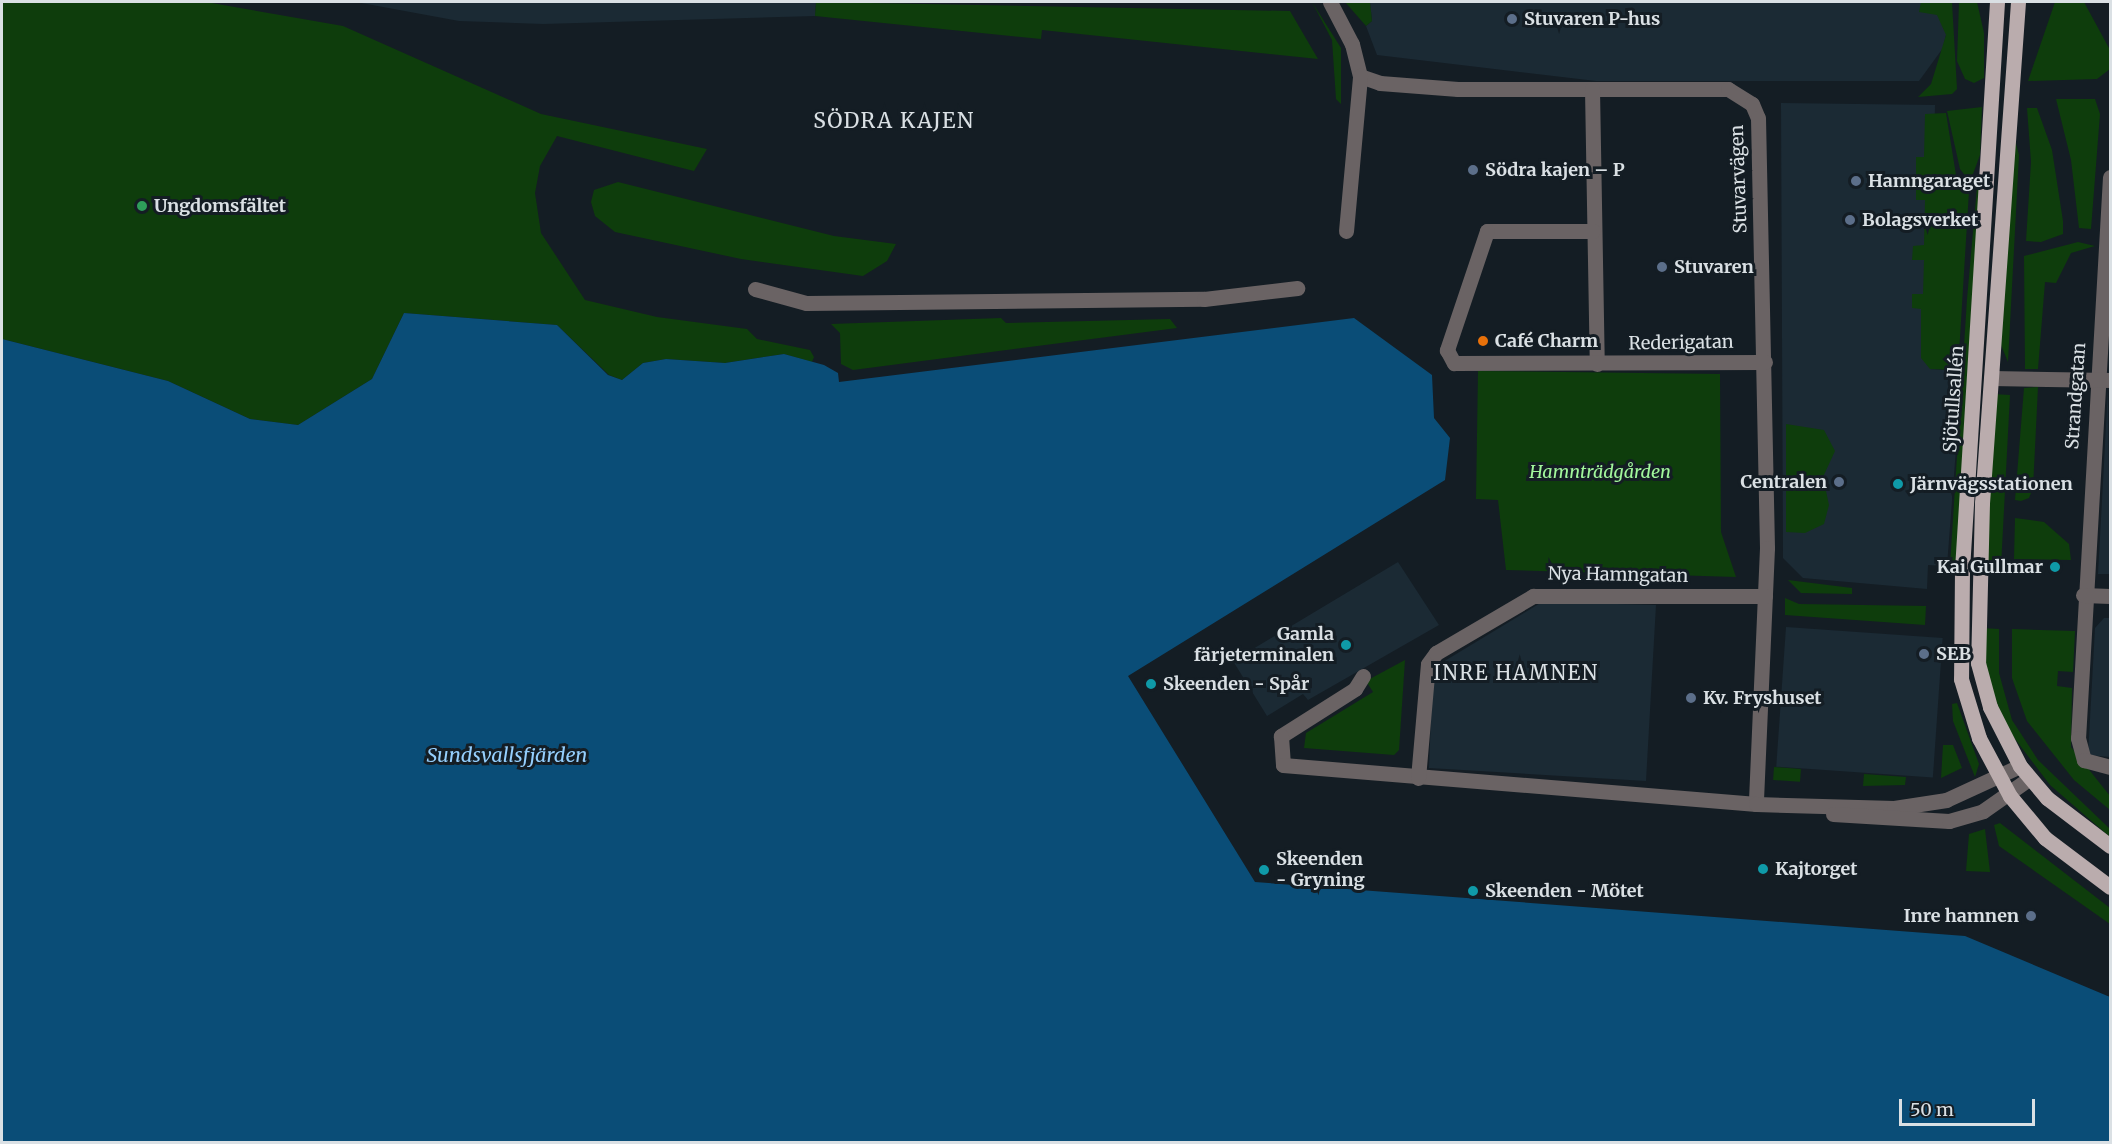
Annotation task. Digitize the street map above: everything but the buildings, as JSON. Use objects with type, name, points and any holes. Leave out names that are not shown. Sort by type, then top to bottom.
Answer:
[{"type":"main road","name":"Sjötullsallén","points":[[1997,2],[1960,638],[1967,705],[1998,778],[2010,796],[2045,838],[2110,887]]},
{"type":"main road","name":"Sjötullsallén","points":[[2018,2],[1975,637],[1985,692],[2020,766],[2030,778],[2110,846]]},
{"type":"street","points":[[1330,2],[1352,44],[1360,76],[1346,231]]},
{"type":"street","name":"Stuvarvägen","points":[[1360,76],[1438,88],[1728,89],[1752,104],[1758,118],[1765,362],[1765,596],[1756,804]]},
{"type":"street","points":[[1592,89],[1597,364]]},
{"type":"street","name":"Strandgatan","points":[[2110,177],[2104,380],[2083,595],[2078,738],[2084,760],[2110,767]]},
{"type":"street","name":"Rederigatan","points":[[1593,231],[1487,231],[1447,350],[1454,363],[1765,362]]},
{"type":"street","points":[[755,289],[806,303],[1204,299],[1297,288]]},
{"type":"street","points":[[1991,378],[2104,380]]},
{"type":"street","points":[[2083,595],[2110,596]]},
{"type":"street","name":"Nya Hamngatan","points":[[1418,778],[1428,664],[1436,653],[1533,596],[1765,596]]},
{"type":"street","points":[[1363,676],[1355,689],[1281,736],[1283,765],[1418,778],[1756,804],[1814,806],[1917,806],[1998,778],[2020,766]]},
{"type":"street","points":[[1814,806],[1836,815],[1931,824],[1983,811],[2010,796],[2030,778]]},
{"type":"shaded area","points":[[356,2],[816,2],[815,16],[543,24],[459,21]]},
{"type":"shaded area","points":[[1370,2],[1945,2],[1948,26],[1943,48],[1919,81],[1596,81],[1377,55],[1366,26],[1372,21]]},
{"type":"shaded area","points":[[1781,103],[1935,105],[1930,369],[1962,371],[1947,566],[1928,565],[1927,589],[1803,578],[1783,558]]},
{"type":"shaded area","points":[[2108,388],[2110,574],[2098,574],[2103,482]]},
{"type":"shaded area","name":"Gamla färjeterminalen","points":[[1398,562],[1439,625],[1308,700],[1303,694],[1267,716],[1233,661]]},
{"type":"shaded area","points":[[1542,602],[1656,605],[1646,781],[1429,768],[1433,668]]},
{"type":"shaded area","points":[[2104,618],[2110,618],[2110,757],[2088,755],[2095,628]]},
{"type":"shaded area","points":[[1786,627],[1943,638],[1933,778],[1776,767]]},
{"type":"green space","points":[[2,2],[206,2],[343,26],[541,114],[707,149],[694,171],[557,136],[540,166],[535,193],[541,233],[585,300],[657,317],[747,329],[757,339],[810,350],[814,357],[812,362],[784,354],[725,363],[666,359],[643,363],[622,380],[609,375],[557,325],[404,313],[372,379],[298,425],[250,419],[168,381],[2,339]]},
{"type":"green space","points":[[816,2],[1290,11],[1318,59],[1042,30],[1041,39],[815,16]]},
{"type":"green space","points":[[1312,2],[1341,48],[1341,104],[1336,99],[1332,40]]},
{"type":"green space","points":[[1345,2],[1370,2],[1372,21],[1366,26]]},
{"type":"green space","points":[[1921,2],[1952,2],[1957,89],[1952,94],[1918,97],[1931,84],[1946,35],[1937,15],[1919,12]]},
{"type":"green space","points":[[1959,2],[1977,2],[1984,33],[1984,78],[1974,83],[1965,79],[1957,61]]},
{"type":"green space","points":[[2055,2],[2084,2],[2110,50],[2110,69],[2097,79],[2028,81]]},
{"type":"green space","points":[[2056,99],[2095,99],[2100,114],[2091,229],[2079,228],[2071,160]]},
{"type":"green space","points":[[1982,107],[1980,155],[1970,182],[1960,169],[1947,111]]},
{"type":"green space","points":[[2027,108],[2037,108],[2052,150],[2063,221],[2063,234],[2041,242],[2026,241],[2031,162]]},
{"type":"green space","points":[[1946,113],[1956,175],[1969,191],[1958,370],[1930,369],[1921,358],[1921,309],[1912,308],[1912,294],[1923,294],[1924,260],[1912,260],[1913,246],[1924,245],[1925,200],[1916,200],[1916,157],[1924,157],[1925,114]]},
{"type":"green space","points":[[2013,132],[2019,155],[2008,362],[1999,340]]},
{"type":"green space","points":[[1985,170],[1958,566],[1950,566],[1967,299],[1977,187]]},
{"type":"green space","points":[[618,182],[834,236],[896,244],[887,261],[863,276],[741,259],[615,232],[595,216],[591,202],[594,190]]},
{"type":"green space","points":[[2078,242],[2095,246],[2071,253],[2056,283],[2045,282],[2038,369],[2025,369],[2024,256]]},
{"type":"green space","points":[[1001,318],[1006,323],[1170,319],[1177,328],[853,370],[841,364],[840,333],[831,324]]},
{"type":"green space","name":"Hamnträdgården","points":[[1478,371],[1720,374],[1721,532],[1736,577],[1506,570],[1498,500],[1476,499]]},
{"type":"green space","points":[[2038,387],[2033,488],[2029,498],[2021,501],[2015,500],[2024,388]]},
{"type":"green space","points":[[1993,394],[2010,395],[2001,568],[1984,567]]},
{"type":"green space","points":[[1786,424],[1824,430],[1835,451],[1823,477],[1829,505],[1824,524],[1805,533],[1786,532]]},
{"type":"green space","points":[[2015,518],[2044,522],[2069,544],[2071,560],[2014,559]]},
{"type":"green space","points":[[1788,580],[1852,588],[1852,594],[1801,593]]},
{"type":"green space","points":[[1785,598],[1799,604],[1926,606],[1925,625],[1785,615]]},
{"type":"green space","points":[[1982,628],[1999,629],[1999,673],[2012,720],[2038,760],[2110,829],[2110,837],[2050,785],[2006,727],[1986,674]]},
{"type":"green space","points":[[2012,629],[2075,631],[2073,672],[2058,671],[2057,686],[2072,688],[2071,747],[2110,796],[2110,810],[2074,780],[2027,721],[2012,678]]},
{"type":"green space","points":[[1405,660],[1399,750],[1394,755],[1304,748],[1306,733],[1373,692],[1366,681]]},
{"type":"green space","points":[[1957,703],[1979,764],[1975,777],[1953,721],[1952,704]]},
{"type":"green space","points":[[1943,745],[1953,745],[1962,768],[1941,778]]},
{"type":"green space","points":[[1774,767],[1801,769],[1800,782],[1773,780]]},
{"type":"green space","points":[[1864,774],[1906,777],[1905,785],[1863,786]]},
{"type":"green space","points":[[2000,823],[2110,908],[2110,924],[1999,846],[1994,825]]},
{"type":"green space","points":[[1985,829],[1990,872],[1966,871],[1969,834]]},
{"type":"water","name":"Sundsvallsfjärden","points":[[404,313],[557,325],[608,375],[622,380],[643,363],[666,359],[725,363],[784,354],[824,365],[838,373],[839,382],[1354,318],[1432,375],[1434,418],[1450,438],[1445,480],[1128,676],[1255,882],[1965,936],[2110,997],[2110,1142],[2,1142],[2,339],[168,381],[250,419],[298,425],[372,379]]},
{"type":"place","name":"Stuvaren P-hus","points":[[1512,19]]},
{"type":"place","name":"Södra kajen – P","points":[[1473,170]]},
{"type":"place","name":"Hamngaraget","points":[[1856,181]]},
{"type":"place","name":"Ungdomsfältet","points":[[142,206]]},
{"type":"place","name":"Bolagsverket","points":[[1850,220]]},
{"type":"place","name":"Stuvaren","points":[[1662,267]]},
{"type":"place","name":"Café Charm","points":[[1483,341]]},
{"type":"place","name":"Centralen","points":[[1839,482]]},
{"type":"place","name":"Järnvägsstationen","points":[[1898,484]]},
{"type":"place","name":"Kai Gullmar","points":[[2055,567]]},
{"type":"place","name":"Gamla färjeterminalen","points":[[1346,645]]},
{"type":"place","name":"SEB","points":[[1924,654]]},
{"type":"place","name":"Skeenden - Spår","points":[[1151,684]]},
{"type":"place","name":"Kv. Fryshuset","points":[[1691,698]]},
{"type":"place","name":"Kajtorget","points":[[1763,869]]},
{"type":"place","name":"Skeenden - Gryning","points":[[1264,870]]},
{"type":"place","name":"Skeenden - Mötet","points":[[1473,891]]},
{"type":"place","name":"Inre hamnen","points":[[2031,916]]},
{"type":"district","name":"SÖDRA KAJEN","points":[[894,121]]},
{"type":"district","name":"INRE HAMNEN","points":[[1516,672]]}]
